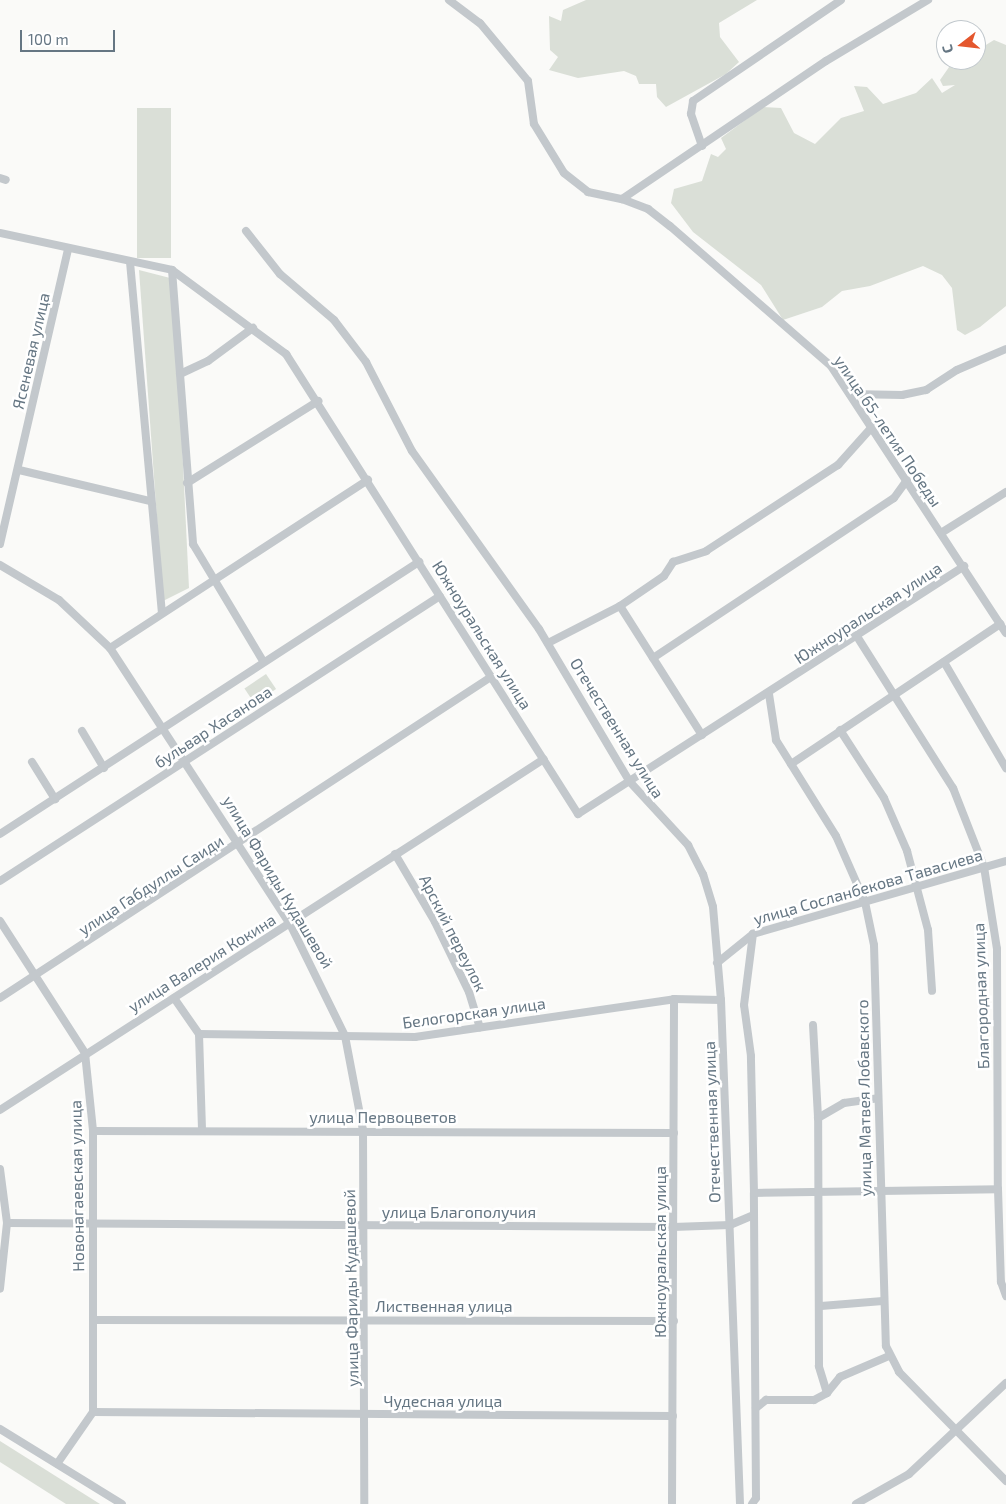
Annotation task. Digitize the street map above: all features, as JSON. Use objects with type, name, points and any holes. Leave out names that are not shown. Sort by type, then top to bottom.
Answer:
[{"type":"street","name":"улица 65-летия Победы","points":[[449,0],[480,22],[528,82],[534,124],[564,172],[588,192],[622,199],[648,209],[831,366],[964,566],[1006,633]]},
{"type":"street","points":[[702,146],[691,114],[693,101],[842,0]]},
{"type":"street","points":[[622,199],[826,61],[928,0]]},
{"type":"street","name":"Отечественная улица","points":[[246,231],[280,274],[334,320],[366,362],[412,451],[548,643],[630,782],[688,845],[703,874],[713,906],[721,1000],[740,1504]]},
{"type":"street","name":"Южноуральская улица","points":[[0,233],[68,250],[172,270],[286,354],[318,401],[578,814],[858,638],[964,566]]},
{"type":"street","name":"Ясеневая улица","points":[[0,544],[68,250]]},
{"type":"street","points":[[130,262],[150,501],[162,613]]},
{"type":"street","points":[[172,270],[192,544],[212,580],[264,662]]},
{"type":"street","points":[[180,374],[208,361],[253,328]]},
{"type":"street","points":[[850,394],[902,395],[926,390],[957,370],[1006,349]]},
{"type":"street","points":[[187,484],[318,401]]},
{"type":"street","points":[[548,643],[620,606],[664,576],[673,562],[706,551],[838,465],[872,427]]},
{"type":"street","points":[[18,470],[150,501]]},
{"type":"street","points":[[110,648],[368,480]]},
{"type":"street","points":[[653,658],[894,498],[907,480]]},
{"type":"street","points":[[941,533],[1006,492]]},
{"type":"street","name":"бульвар Хасанова","points":[[0,834],[166,730],[264,662],[419,562]]},
{"type":"street","name":"улица Фариды Кудашевой","points":[[0,565],[59,600],[110,648],[187,761],[290,924],[346,1036],[363,1130],[366,1414],[364,1504]]},
{"type":"street","name":"бульвар Хасанова","points":[[0,881],[440,596]]},
{"type":"street","points":[[620,606],[702,735]]},
{"type":"street","points":[[791,764],[1000,624]]},
{"type":"street","name":"Благородная улица","points":[[858,638],[953,788],[984,867],[997,949],[998,1189],[1001,1282],[1006,1296]]},
{"type":"street","points":[[944,662],[1006,768]]},
{"type":"street","name":"улица Габдуллы Саиди","points":[[0,998],[240,844],[491,678]]},
{"type":"street","name":"улица Матвея Лобавского","points":[[769,694],[776,740],[836,836],[864,902],[874,945],[883,1301],[890,1356]]},
{"type":"street","points":[[840,730],[884,798],[919,886],[928,930],[932,991]]},
{"type":"street","points":[[82,731],[104,768]]},
{"type":"street","name":"улица Валерия Кокина","points":[[0,1110],[85,1053],[290,924],[395,854],[544,759]]},
{"type":"street","points":[[32,762],[55,798]]},
{"type":"street","name":"Арский переулок","points":[[395,854],[435,922],[469,992],[480,1028]]},
{"type":"street","name":"улица Сосланбекова Тавасиева","points":[[717,963],[753,934],[1006,861]]},
{"type":"street","name":"Новонагаевская улица","points":[[0,921],[85,1053],[93,1131],[93,1412]]},
{"type":"street","points":[[752,1504],[756,1498],[754,1193],[751,1056],[744,1005],[753,934]]},
{"type":"street","points":[[174,998],[198,1034],[202,1131]]},
{"type":"street","name":"Южноуральская улица","points":[[672,1504],[674,999]]},
{"type":"street","name":"Белогорская улица","points":[[198,1034],[415,1037],[674,999],[721,1000]]},
{"type":"street","points":[[813,1025],[818,1118],[821,1306],[819,1366],[827,1393]]},
{"type":"street","points":[[818,1118],[844,1103],[878,1098]]},
{"type":"street","name":"улица Первоцветов","points":[[93,1131],[674,1132]]},
{"type":"street","points":[[0,1170],[7,1223],[0,1289]]},
{"type":"street","points":[[754,1193],[818,1190],[998,1189]]},
{"type":"street","points":[[730,1226],[753,1216]]},
{"type":"street","name":"улица Благополучия","points":[[7,1223],[673,1228],[730,1226]]},
{"type":"street","points":[[821,1306],[883,1301]]},
{"type":"street","name":"Лиственная улица","points":[[93,1320],[674,1321]]},
{"type":"street","points":[[756,1408],[766,1400],[814,1400],[827,1393],[840,1377],[890,1356],[923,1399],[958,1431],[1006,1480]]},
{"type":"street","points":[[861,1503],[909,1474],[958,1431],[1006,1383]]},
{"type":"street","points":[[58,1464],[93,1412]]},
{"type":"street","name":"Чудесная улица","points":[[93,1412],[673,1416]]},
{"type":"street","points":[[0,1429],[122,1504]]},
{"type":"shaded area","points":[[586,0],[757,0],[719,23],[720,37],[739,62],[726,74],[666,107],[657,97],[656,84],[639,84],[636,76],[624,71],[578,78],[549,70],[558,57],[550,50],[549,16],[561,21],[563,10]]},
{"type":"shaded area","points":[[994,40],[1006,45],[1006,306],[980,327],[965,335],[957,330],[952,288],[942,275],[923,266],[870,286],[842,291],[822,307],[783,320],[761,285],[693,232],[671,203],[674,189],[702,181],[711,154],[718,157],[726,149],[721,138],[763,107],[781,108],[794,133],[815,144],[841,118],[864,111],[854,86],[867,87],[883,104],[916,93],[932,78],[942,93],[955,85],[943,86],[940,80],[947,70],[986,70],[986,45]]},
{"type":"shaded area","points":[[137,108],[171,108],[171,258],[137,258]]},
{"type":"shaded area","points":[[139,270],[174,279],[189,588],[163,601]]},
{"type":"shaded area","points":[[266,674],[276,689],[255,703],[244,689]]},
{"type":"shaded area","points":[[0,1441],[100,1504],[66,1504],[0,1462]]}]
